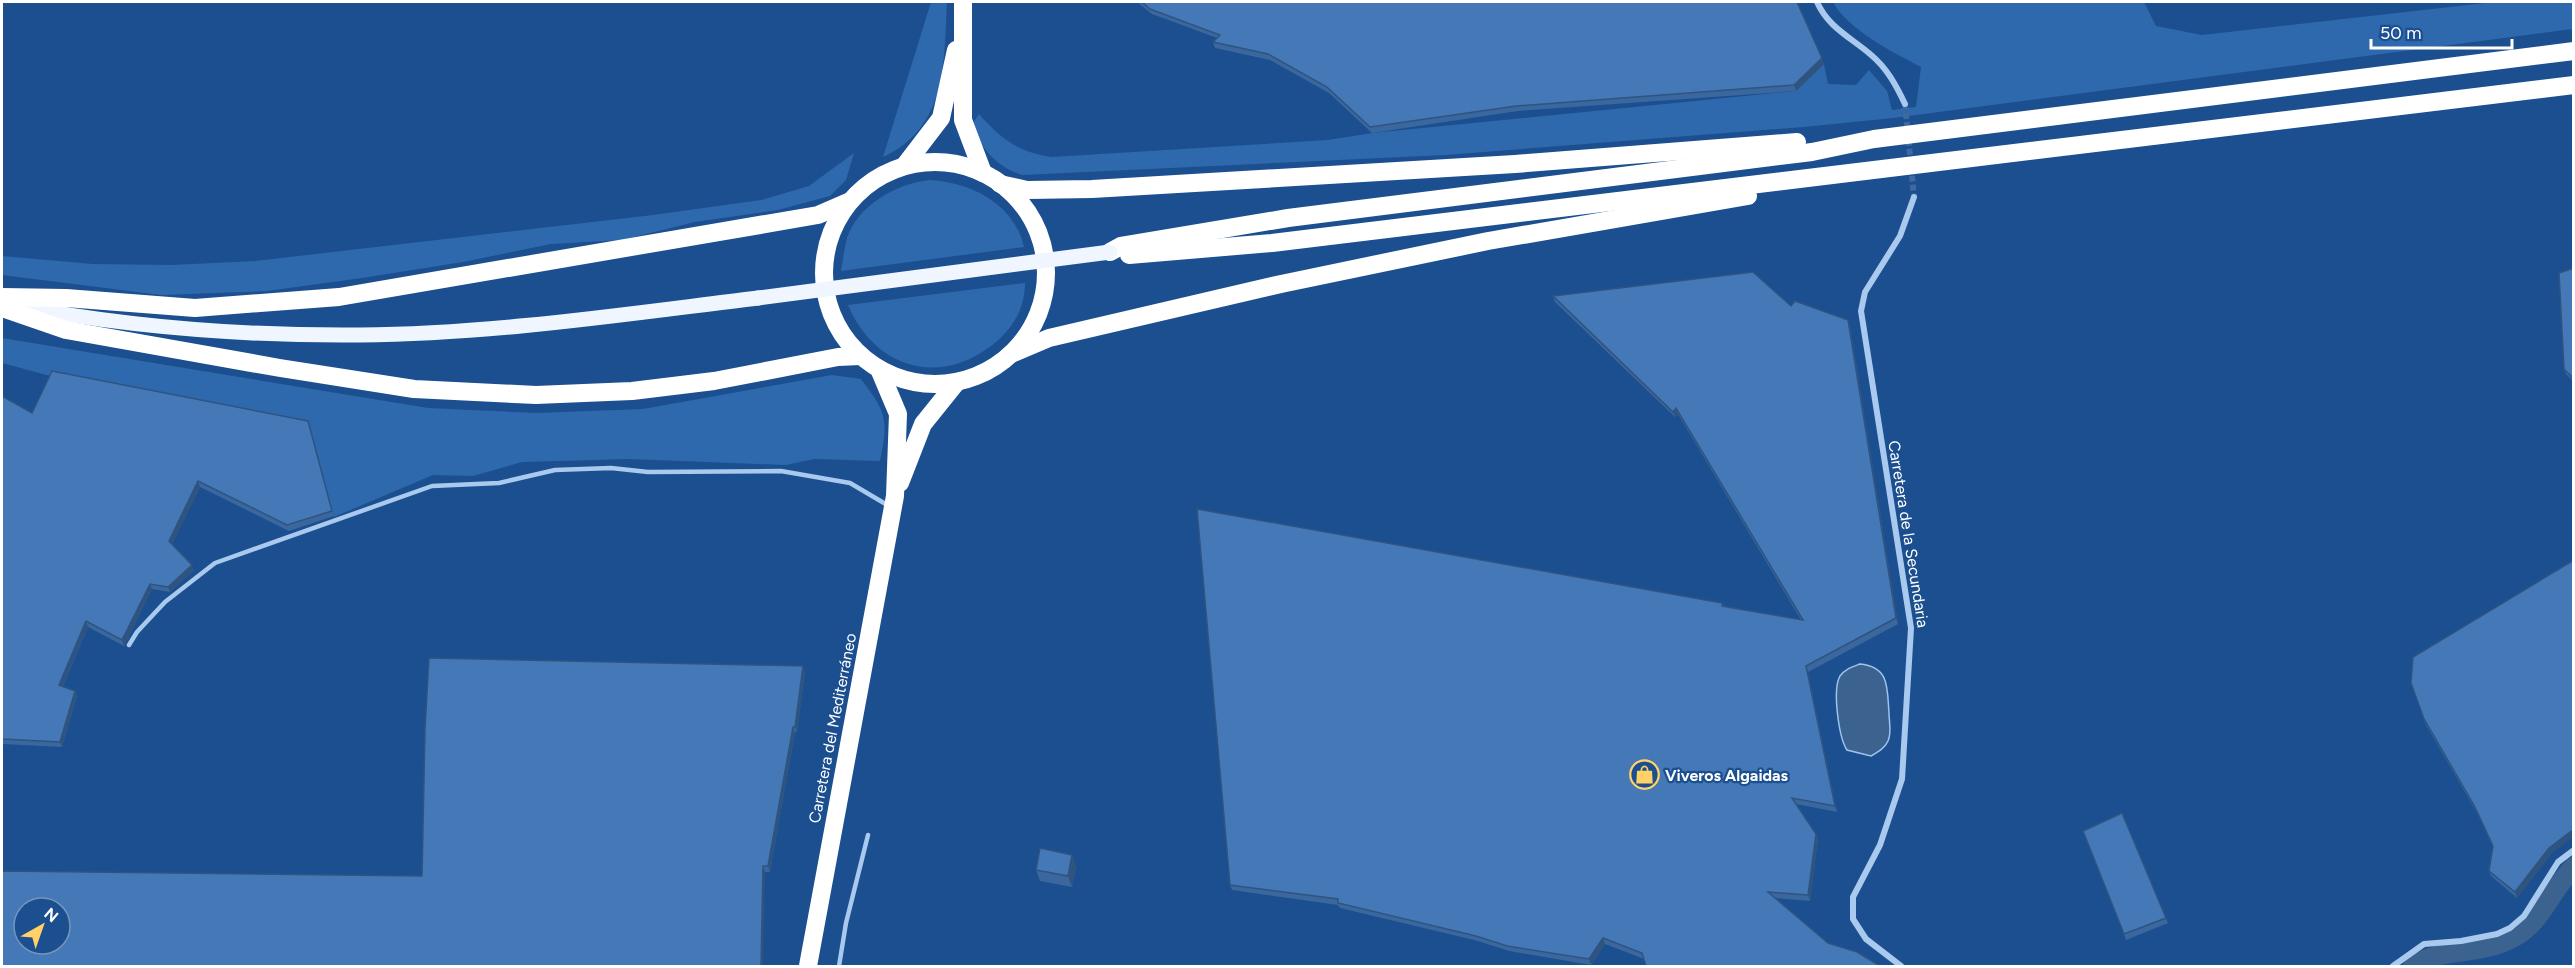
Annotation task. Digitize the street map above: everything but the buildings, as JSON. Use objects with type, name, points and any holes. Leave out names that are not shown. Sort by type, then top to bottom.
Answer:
[{"type":"highway","points":[[963,2],[963,120],[983,173]]},
{"type":"highway","points":[[905,165],[940,118],[962,28]]},
{"type":"highway","points":[[1110,252],[1121,246],[1288,218],[1812,152],[1874,139],[2574,51]]},
{"type":"highway","points":[[1110,252],[1122,256],[1272,243],[1814,175],[1855,174],[2574,85]]},
{"type":"highway","points":[[1000,184],[1027,190],[1104,188],[1503,165],[1811,141],[1874,139]]},
{"type":"highway","points":[[2,297],[66,298],[195,308],[339,297],[818,215],[848,202],[874,179],[905,165],[931,162],[958,164],[983,173],[1000,184],[1023,207],[1039,235],[1046,266],[1043,299],[1032,329],[1011,354]]},
{"type":"highway","points":[[848,202],[831,231],[823,264],[826,298],[839,330],[860,356],[879,369],[903,380],[921,383],[956,383],[986,372],[1011,354],[1049,338],[1281,284],[1511,237],[1818,185],[1855,174]]},
{"type":"highway","points":[[2,308],[66,330],[414,389],[536,395],[632,391],[714,381],[838,357],[860,356]]},
{"type":"highway","name":"Carretera del Mediterráneo","points":[[808,966],[894,502],[898,414],[879,369]]},
{"type":"highway","name":"Carretera del Mediterráneo","points":[[894,502],[923,423],[956,383]]},
{"type":"main road","points":[[2,303],[70,316],[160,327],[248,334],[361,335],[545,323],[1110,252]]},
{"type":"street","points":[[1817,2],[1833,27],[1871,55],[1891,76],[1905,104]]},
{"type":"street","name":"Carretera de la Secundaria","points":[[1901,966],[1866,939],[1853,919],[1853,897],[1880,845],[1902,779],[1911,627],[1861,311],[1865,292],[1900,236],[1914,196]]},
{"type":"street","points":[[2393,966],[2424,945],[2488,936],[2510,928],[2524,916],[2558,862],[2574,850]]},
{"type":"lane","points":[[129,645],[137,632],[165,602],[215,563],[432,486],[499,483],[555,470],[611,468],[648,472],[780,471],[850,483],[894,502]]},
{"type":"lane","points":[[839,966],[846,923],[868,835]]},
{"type":"shaded area","points":[[931,2],[947,2],[945,47],[938,91],[931,111],[920,129],[904,144],[883,157]]},
{"type":"shaded area","points":[[1833,2],[2144,2],[2156,26],[2202,35],[2494,2],[2573,2],[2573,29],[1893,118],[1445,155],[1022,175],[997,162],[990,155],[980,141],[973,123],[979,114],[995,131],[1011,143],[1029,152],[1052,157],[1328,140],[1372,133],[1796,91],[1824,64],[1828,84],[1856,85],[1869,70],[1887,91],[1892,110],[1916,107],[1921,67],[1860,31],[1849,22]]},
{"type":"shaded area","points":[[854,153],[846,180],[830,196],[778,210],[695,222],[622,240],[551,244],[463,262],[362,278],[267,291],[161,295],[2,275],[2,256],[93,264],[171,265],[255,261],[653,215],[761,200],[809,186]]},
{"type":"shaded area","points":[[929,180],[960,185],[988,198],[1011,218],[1024,247],[841,271],[847,238],[852,226],[869,206],[891,191]]},
{"type":"shaded area","points":[[1025,283],[1020,311],[1005,334],[970,359],[950,366],[929,367],[909,364],[890,356],[859,326],[848,305]]},
{"type":"shaded area","points":[[2,338],[428,408],[536,413],[643,409],[832,375],[861,379],[880,408],[885,425],[884,435],[880,461],[814,459],[786,465],[629,459],[522,462],[473,476],[433,475],[334,517],[310,426],[54,377],[2,363]]},
{"type":"shaded area","points":[[1860,664],[1877,669],[1882,674],[1888,695],[1889,738],[1883,748],[1871,756],[1847,750],[1837,714],[1840,676],[1846,670]]},
{"type":"waterway","points":[[2413,966],[2437,956],[2489,947],[2514,937],[2540,914],[2574,867]]},
{"type":"tunnel","points":[[1905,104],[1914,197]]},
{"type":"place","name":"Viveros Algaidas","points":[[1644,775]]}]
